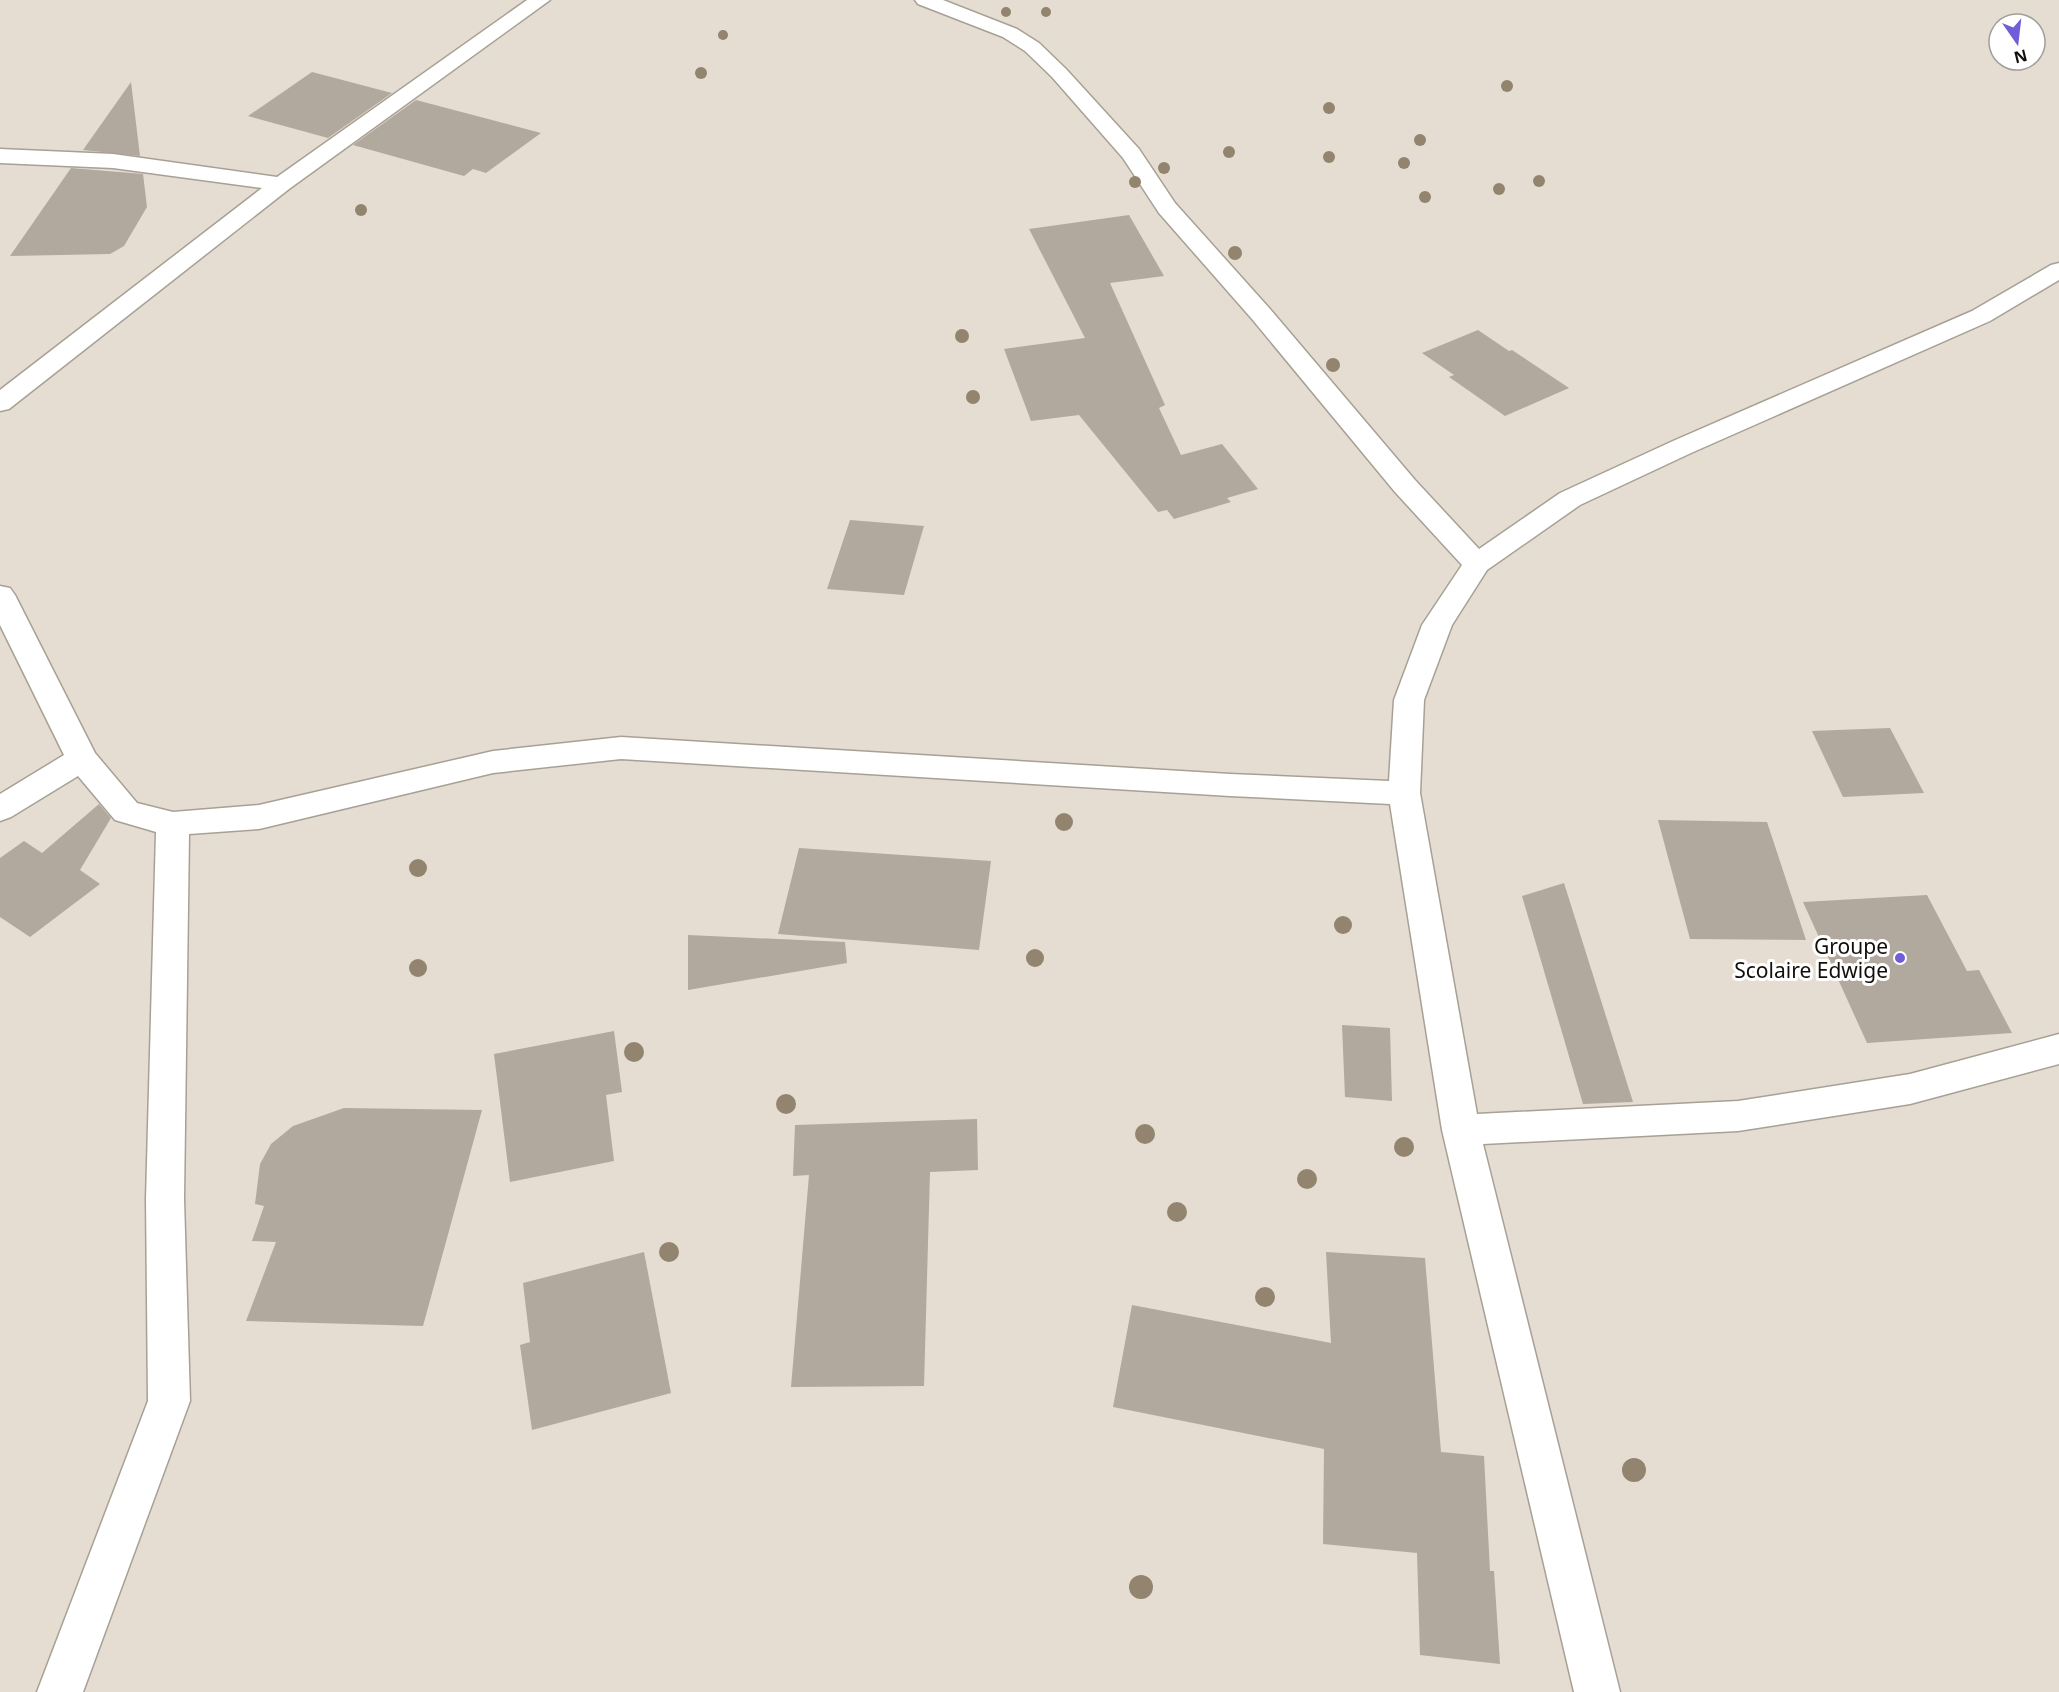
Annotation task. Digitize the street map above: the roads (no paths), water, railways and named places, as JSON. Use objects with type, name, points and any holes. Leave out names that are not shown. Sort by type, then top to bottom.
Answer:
[{"type":"street","points":[[0,403],[281,183],[540,0]]},
{"type":"street","points":[[925,0],[1010,33],[1032,47],[1059,73],[1131,154],[1167,208],[1261,314],[1405,486],[1477,564]]},
{"type":"street","points":[[0,156],[113,161],[281,183]]},
{"type":"street","points":[[1597,1692],[1461,1130],[1404,793],[1409,700],[1437,626],[1477,564],[1570,499],[1682,447],[1981,316],[2059,270]]},
{"type":"street","points":[[0,595],[82,759],[126,812],[173,824],[259,817],[493,762],[621,748],[1218,785],[1404,793]]},
{"type":"street","points":[[0,809],[82,759]]},
{"type":"street","points":[[60,1692],[169,1401],[165,1199],[173,824]]},
{"type":"street","points":[[1461,1130],[1738,1116],[1910,1089],[2059,1049]]},
{"type":"place","name":"Groupe Scolaire Edwige","points":[[1900,958]]}]
